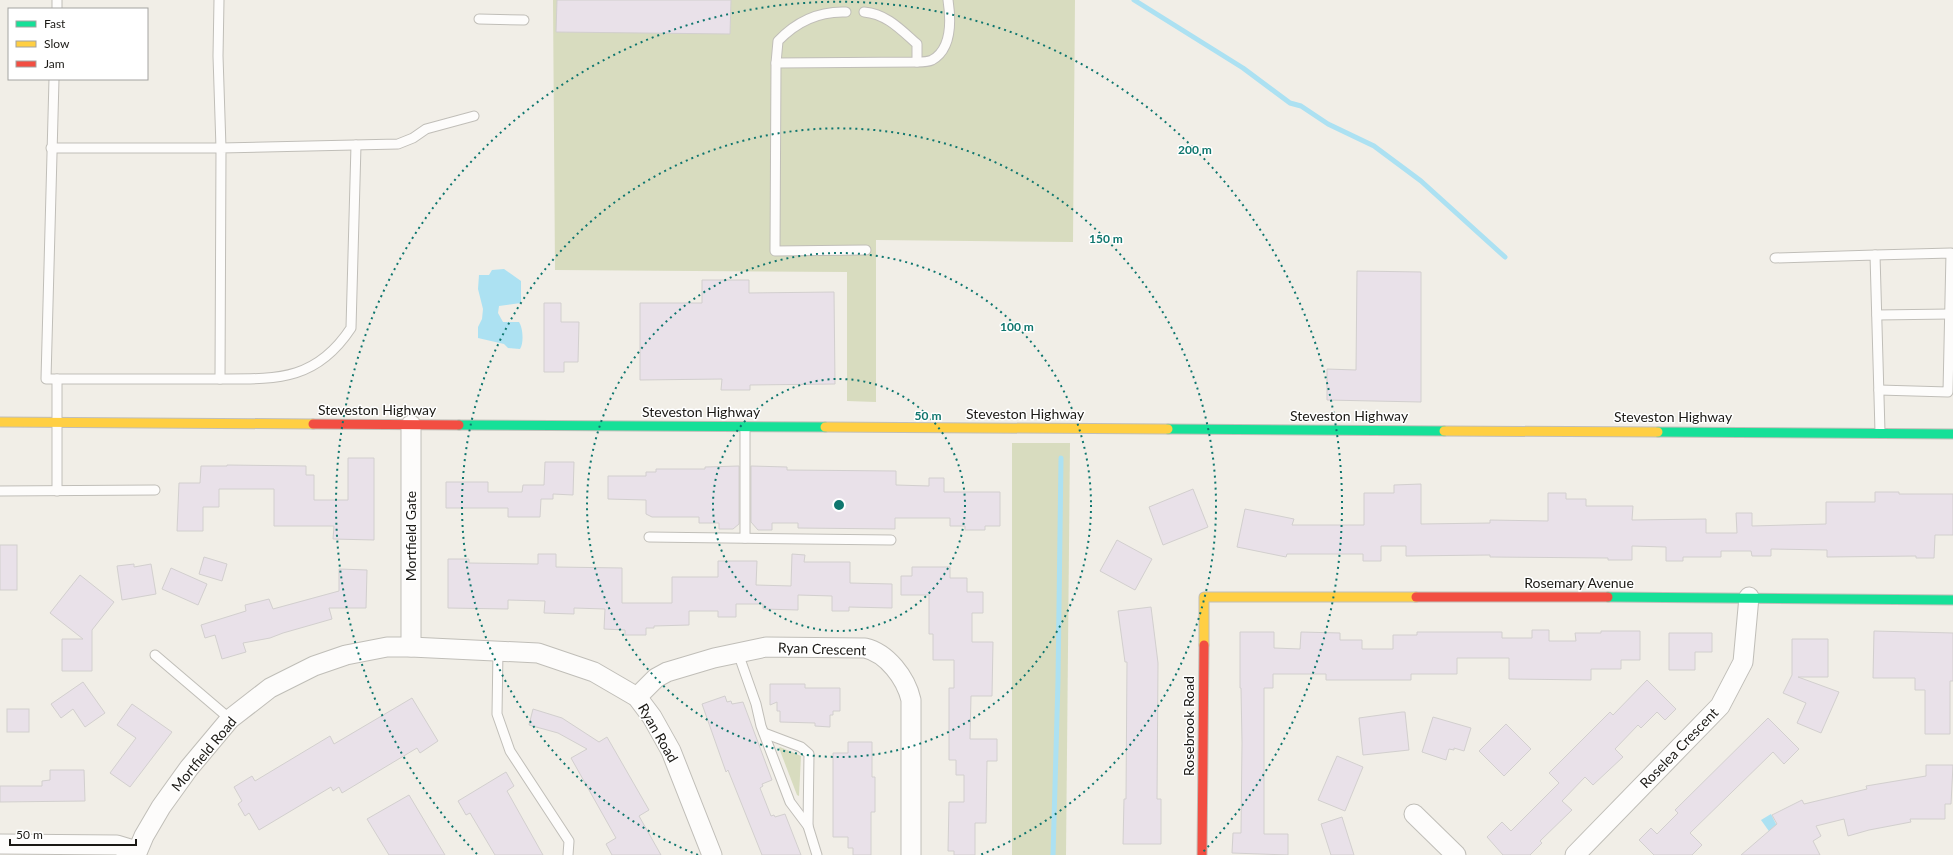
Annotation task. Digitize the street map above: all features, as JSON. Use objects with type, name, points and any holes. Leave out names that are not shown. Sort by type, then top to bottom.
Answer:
[{"type":"main road","name":"Steveston Highway","points":[[0,422],[1880,432],[1953,434]]},
{"type":"main road","name":"Rosemary Avenue","points":[[1204,598],[1750,597],[1953,600]]},
{"type":"main road","name":"Rosebrook Road","points":[[1202,855],[1204,598]]},
{"type":"street","name":"Mortfield Gate","points":[[411,425],[411,647]]},
{"type":"street","name":"Roselea Crescent","points":[[1575,855],[1720,706],[1742,662],[1750,597]]},
{"type":"street","name":"Mortfield Road","points":[[137,853],[172,791],[230,719],[270,688],[314,666],[346,655],[387,647],[411,647]]},
{"type":"street","name":"Ryan Road","points":[[411,647],[538,653],[569,662],[594,672],[637,697],[652,717],[671,751],[712,855]]},
{"type":"street","name":"Ryan Crescent","points":[[637,697],[656,678],[667,672],[766,647],[865,648],[879,654],[904,680],[910,693],[912,707],[911,855]]},
{"type":"street","points":[[1414,814],[1456,855]]},
{"type":"street","points":[[0,844],[117,845],[137,853]]},
{"type":"lane","points":[[219,0],[218,56],[222,148],[220,379]]},
{"type":"lane","points":[[776,63],[931,61],[943,51],[949,33],[948,0]]},
{"type":"lane","points":[[846,12],[819,15],[799,22],[778,41],[776,63],[775,250],[866,250]]},
{"type":"lane","points":[[864,12],[873,13],[889,19],[917,44],[917,62]]},
{"type":"lane","points":[[479,19],[524,20]]},
{"type":"lane","points":[[54,80],[46,379],[265,379],[289,376],[307,368],[330,352],[344,338],[350,328],[356,145]]},
{"type":"lane","points":[[51,148],[222,148],[398,144],[413,138],[426,129],[474,116]]},
{"type":"lane","points":[[1775,258],[1951,253],[1948,392],[1879,390]]},
{"type":"lane","points":[[1875,255],[1880,432]]},
{"type":"lane","points":[[1877,315],[1950,314]]},
{"type":"lane","points":[[57,379],[57,491]]},
{"type":"lane","points":[[745,427],[746,538]]},
{"type":"lane","points":[[0,491],[155,490]]},
{"type":"lane","points":[[649,537],[891,540]]},
{"type":"lane","points":[[498,650],[497,714],[510,751],[569,841],[568,855]]},
{"type":"lane","points":[[738,653],[756,704],[764,734],[790,802],[808,826]]},
{"type":"lane","points":[[155,655],[230,719]]},
{"type":"lane","points":[[764,734],[801,747],[809,754],[808,826],[817,855]]},
{"type":"green space","points":[[553,0],[1075,0],[1073,242],[876,240],[876,402],[847,401],[847,272],[555,270]]},
{"type":"green space","points":[[1012,443],[1070,443],[1066,855],[1012,855]]},
{"type":"green space","points":[[780,747],[801,756],[799,796],[797,795],[779,748]]},
{"type":"water","points":[[504,269],[521,281],[521,303],[499,306],[498,313],[503,322],[519,322],[522,336],[520,349],[508,348],[504,344],[478,338],[478,327],[482,319],[483,309],[478,289],[479,275],[489,275],[492,270]]},
{"type":"water","points":[[1771,814],[1782,836],[1776,841],[1761,820]]},
{"type":"building","points":[[557,0],[731,0],[730,34],[556,32]]},
{"type":"building","points":[[1357,271],[1421,272],[1421,402],[1327,400],[1327,369],[1356,370]]},
{"type":"building","points":[[702,280],[749,280],[749,293],[834,292],[835,384],[750,385],[750,390],[721,390],[722,379],[640,380],[640,303],[702,303]]},
{"type":"building","points":[[544,303],[561,303],[561,322],[579,322],[578,362],[564,362],[564,372],[544,372]]},
{"type":"building","points":[[348,458],[374,458],[374,540],[333,539],[334,526],[274,526],[274,489],[219,489],[219,507],[203,507],[203,531],[177,531],[179,483],[200,483],[201,466],[306,466],[306,475],[314,475],[314,500],[348,500]]},
{"type":"building","points":[[545,462],[574,462],[573,495],[553,494],[553,499],[541,499],[540,517],[508,517],[508,508],[446,508],[446,482],[488,482],[488,492],[522,492],[523,485],[544,485]]},
{"type":"building","points":[[739,466],[739,524],[733,529],[719,529],[719,523],[699,523],[699,517],[652,517],[646,514],[646,500],[608,499],[608,476],[646,476],[646,472],[656,472],[656,469],[705,469],[705,467]]},
{"type":"building","points":[[751,466],[787,467],[787,470],[896,471],[896,485],[929,486],[929,478],[944,478],[944,492],[1000,492],[1000,526],[985,526],[985,530],[965,530],[965,526],[950,526],[950,518],[895,518],[895,529],[798,528],[798,523],[772,523],[772,530],[758,530],[751,522]]},
{"type":"building","points":[[1421,484],[1421,524],[1490,523],[1490,520],[1548,521],[1548,493],[1566,493],[1566,499],[1586,499],[1586,506],[1633,506],[1632,520],[1706,519],[1706,533],[1737,533],[1736,513],[1752,513],[1752,526],[1826,524],[1826,502],[1875,502],[1875,492],[1899,492],[1899,494],[1953,494],[1953,535],[1935,535],[1934,558],[1916,558],[1916,556],[1827,557],[1827,550],[1771,549],[1771,556],[1752,556],[1751,551],[1721,551],[1721,557],[1683,557],[1683,561],[1666,561],[1666,547],[1632,546],[1632,560],[1608,560],[1608,558],[1490,557],[1490,555],[1406,556],[1406,546],[1381,546],[1381,561],[1363,561],[1363,554],[1287,554],[1286,557],[1237,547],[1245,509],[1294,519],[1292,525],[1364,525],[1364,493],[1394,493],[1394,485]]},
{"type":"building","points":[[1193,489],[1208,527],[1163,545],[1149,507]]},
{"type":"building","points":[[1117,540],[1152,559],[1135,590],[1100,571]]},
{"type":"building","points":[[0,545],[17,545],[17,590],[0,590]]},
{"type":"building","points":[[538,554],[556,554],[556,567],[622,568],[622,603],[672,603],[672,577],[718,577],[718,561],[757,561],[756,585],[791,586],[792,554],[805,555],[804,562],[850,562],[850,583],[892,584],[892,608],[849,607],[849,611],[832,611],[832,596],[798,595],[798,610],[763,609],[763,604],[736,604],[736,617],[718,617],[718,611],[689,611],[689,625],[654,626],[654,628],[646,628],[646,635],[625,635],[625,630],[604,629],[605,609],[574,608],[574,614],[544,613],[545,601],[508,600],[508,609],[448,608],[448,559],[469,559],[469,563],[538,564]]},
{"type":"building","points":[[204,557],[227,564],[222,581],[199,574]]},
{"type":"building","points":[[134,564],[134,567],[151,564],[156,594],[122,600],[117,566]]},
{"type":"building","points":[[912,567],[950,567],[950,578],[967,578],[967,592],[983,592],[983,613],[972,613],[972,642],[993,642],[992,696],[971,696],[970,739],[997,739],[997,761],[987,761],[986,823],[975,823],[975,855],[954,855],[954,851],[948,851],[949,802],[964,802],[964,775],[956,775],[956,760],[949,760],[949,688],[954,688],[954,660],[933,660],[933,634],[929,634],[929,595],[901,595],[901,576],[912,576]]},
{"type":"building","points":[[171,568],[207,584],[198,605],[162,589]]},
{"type":"building","points":[[339,569],[367,570],[366,608],[329,608],[332,619],[270,638],[243,643],[246,652],[222,659],[215,635],[205,638],[201,625],[246,611],[245,605],[269,599],[273,609],[339,591]]},
{"type":"building","points":[[80,575],[114,602],[92,630],[92,671],[62,671],[62,639],[83,639],[50,613]]},
{"type":"building","points":[[1151,607],[1158,663],[1157,799],[1161,799],[1161,844],[1123,844],[1124,799],[1126,799],[1127,662],[1125,662],[1118,611]]},
{"type":"building","points":[[1532,630],[1549,630],[1549,641],[1576,641],[1575,633],[1640,631],[1640,660],[1621,660],[1621,669],[1591,669],[1591,680],[1509,679],[1509,658],[1457,658],[1457,674],[1411,674],[1411,680],[1326,680],[1326,674],[1273,674],[1273,688],[1264,688],[1264,834],[1288,834],[1288,855],[1232,853],[1233,833],[1241,833],[1242,743],[1240,632],[1274,632],[1274,648],[1300,649],[1301,632],[1340,633],[1340,640],[1362,640],[1362,649],[1393,649],[1393,635],[1417,635],[1417,632],[1502,632],[1502,638],[1532,638]]},
{"type":"building","points":[[1874,631],[1953,633],[1953,681],[1950,681],[1950,734],[1925,734],[1925,690],[1915,690],[1915,678],[1873,678]]},
{"type":"building","points":[[1669,633],[1712,633],[1712,652],[1695,652],[1695,670],[1669,670]]},
{"type":"building","points":[[1792,639],[1828,639],[1828,677],[1798,677],[1839,692],[1821,733],[1797,723],[1806,703],[1783,693],[1792,675]]},
{"type":"building","points":[[1647,680],[1676,709],[1665,720],[1657,712],[1641,728],[1638,725],[1615,749],[1623,757],[1593,785],[1585,777],[1562,801],[1572,810],[1540,841],[1542,843],[1530,855],[1503,855],[1487,837],[1502,822],[1511,831],[1559,783],[1549,773],[1610,712],[1613,715]]},
{"type":"building","points":[[83,682],[105,713],[85,727],[73,709],[61,718],[51,704]]},
{"type":"building","points":[[770,684],[805,684],[805,688],[840,688],[840,711],[833,711],[833,715],[830,715],[830,727],[815,726],[815,723],[780,722],[780,711],[777,711],[777,702],[770,705]]},
{"type":"building","points":[[725,696],[727,702],[731,701],[732,704],[743,702],[772,780],[762,784],[763,786],[760,788],[771,816],[774,815],[775,817],[785,814],[801,855],[762,855],[728,770],[726,772],[702,704]]},
{"type":"building","points":[[412,698],[438,741],[420,753],[417,748],[342,793],[339,787],[333,791],[331,787],[259,830],[249,813],[245,816],[238,804],[242,801],[234,787],[252,776],[255,781],[330,736],[334,744]]},
{"type":"building","points":[[132,704],[172,732],[130,787],[110,773],[136,738],[117,725]]},
{"type":"building","points":[[7,709],[29,709],[29,732],[7,732]]},
{"type":"building","points":[[533,709],[562,718],[599,742],[607,737],[649,810],[639,816],[661,855],[612,855],[606,844],[616,838],[571,758],[587,749],[558,733],[529,725]]},
{"type":"building","points":[[1405,712],[1409,750],[1363,755],[1359,718]]},
{"type":"building","points":[[1433,717],[1471,728],[1464,751],[1454,748],[1454,750],[1449,749],[1446,760],[1422,752]]},
{"type":"building","points":[[1768,718],[1799,749],[1784,764],[1773,752],[1690,833],[1702,845],[1692,855],[1654,855],[1639,840],[1651,828],[1657,834],[1678,813],[1675,810]]},
{"type":"building","points":[[1506,724],[1531,749],[1504,776],[1479,751]]},
{"type":"building","points":[[848,742],[872,742],[872,777],[875,777],[875,812],[871,812],[871,855],[853,855],[853,848],[848,848],[848,837],[833,837],[833,753],[848,753]]},
{"type":"building","points":[[1337,756],[1363,767],[1345,811],[1318,800]]},
{"type":"building","points":[[1926,765],[1953,765],[1951,804],[1945,804],[1945,819],[1910,819],[1911,822],[1869,830],[1848,836],[1844,819],[1816,826],[1821,836],[1813,841],[1820,855],[1741,855],[1777,824],[1772,815],[1802,800],[1804,804],[1867,789],[1866,786],[1926,776]]},
{"type":"building","points":[[50,770],[84,770],[85,801],[0,802],[0,786],[42,786],[42,781],[50,780]]},
{"type":"building","points":[[506,772],[514,786],[507,791],[543,855],[495,855],[470,813],[466,815],[458,801]]},
{"type":"building","points":[[409,795],[445,855],[389,855],[367,819]]},
{"type":"building","points":[[1342,817],[1354,855],[1331,855],[1321,824]]},
{"type":"waterway","points":[[1134,0],[1243,68],[1290,103],[1301,106],[1328,124],[1374,146],[1421,181],[1505,257]]},
{"type":"waterway","points":[[1053,855],[1058,681],[1061,458]]},
{"type":"traffic: fast","points":[[459,425],[825,427]]},
{"type":"traffic: fast","points":[[1168,429],[1444,431]]},
{"type":"traffic: fast","points":[[1658,432],[1953,434]]},
{"type":"traffic: fast","points":[[1608,597],[1953,600]]},
{"type":"traffic: slow","points":[[0,422],[313,424]]},
{"type":"traffic: slow","points":[[825,427],[1168,429]]},
{"type":"traffic: slow","points":[[1444,431],[1658,432]]},
{"type":"traffic: slow","points":[[1204,645],[1204,597],[1416,597]]},
{"type":"traffic: jam","points":[[313,424],[459,425]]},
{"type":"traffic: jam","points":[[1416,597],[1608,597]]},
{"type":"traffic: jam","points":[[1202,855],[1204,645]]}]
